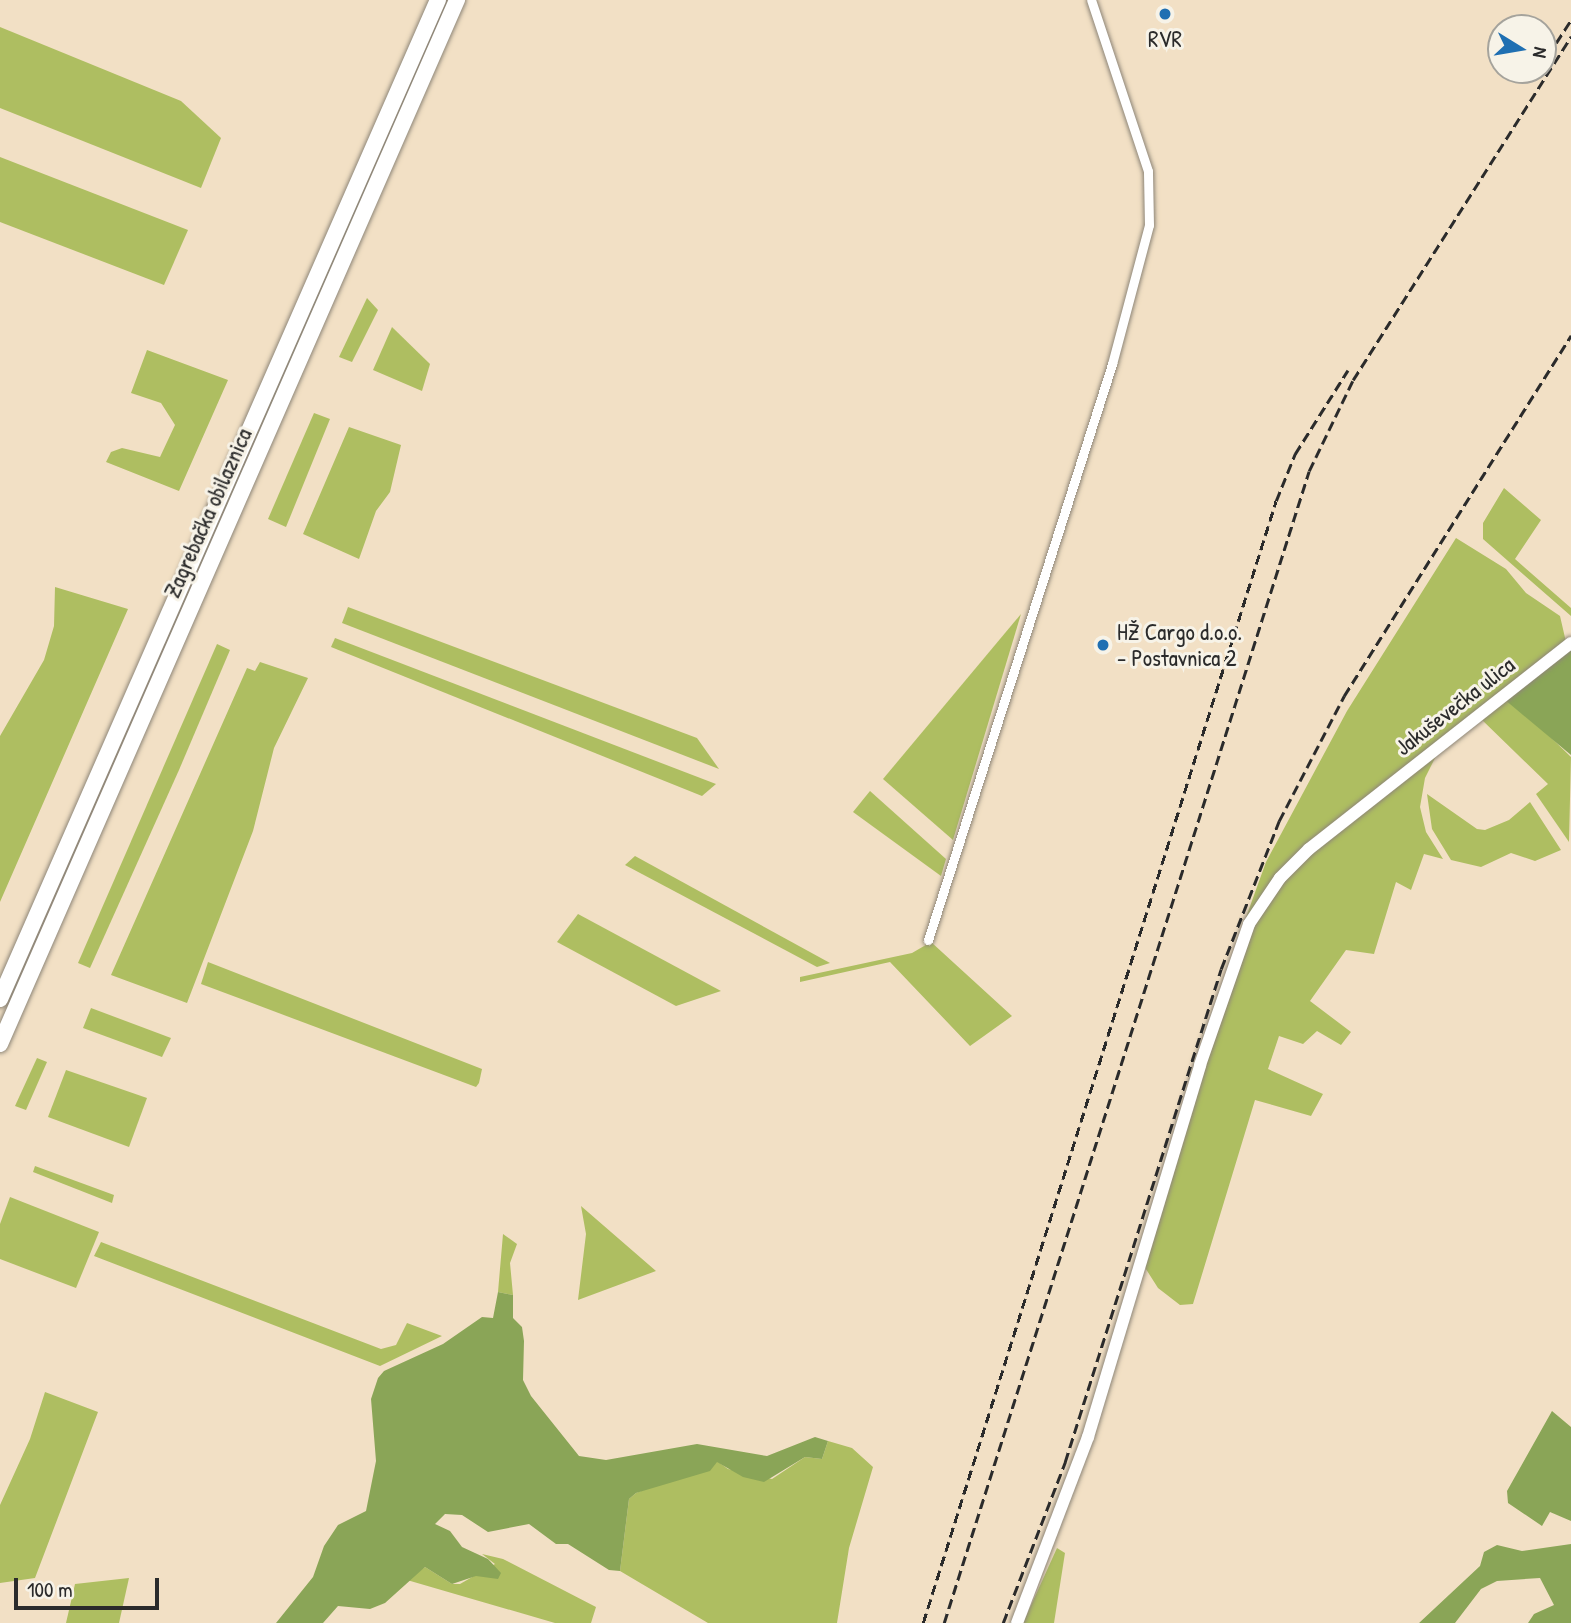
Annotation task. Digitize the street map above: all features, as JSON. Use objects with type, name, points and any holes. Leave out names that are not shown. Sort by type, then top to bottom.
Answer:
[{"type":"highway","name":"Zagrebačka obilaznica","points":[[0,999],[438,0]]},
{"type":"highway","name":"Zagrebačka obilaznica","points":[[0,1044],[457,0]]},
{"type":"main road","name":"Jakuševečka ulica","points":[[1017,1623],[1088,1437],[1242,942],[1258,909],[1290,867],[1366,802],[1571,643]]},
{"type":"street","points":[[928,940],[1112,364],[1149,225],[1148,171],[1091,0]]},
{"type":"green space","points":[[0,27],[181,101],[221,138],[201,188],[0,108]]},
{"type":"green space","points":[[0,157],[188,230],[164,285],[0,222]]},
{"type":"green space","points":[[367,298],[378,310],[352,362],[339,357]]},
{"type":"green space","points":[[392,327],[430,364],[422,391],[373,370]]},
{"type":"green space","points":[[147,350],[228,380],[179,491],[106,462],[111,452],[122,448],[160,457],[175,425],[161,403],[131,393]]},
{"type":"green space","points":[[314,413],[330,419],[286,527],[268,519]]},
{"type":"green space","points":[[349,427],[401,445],[390,492],[376,511],[359,559],[303,534]]},
{"type":"green space","points":[[1504,488],[1541,520],[1515,559],[1571,608],[1571,616],[1483,539],[1483,523]]},
{"type":"green space","points":[[1456,538],[1506,569],[1526,593],[1560,616],[1566,642],[1300,851],[1236,945],[1266,862],[1347,711]]},
{"type":"green space","points":[[55,587],[128,609],[0,902],[0,736],[44,660],[54,626]]},
{"type":"green space","points":[[348,607],[697,738],[719,769],[342,623]]},
{"type":"green space","points":[[1021,614],[953,840],[883,779]]},
{"type":"green space","points":[[335,638],[716,784],[702,796],[331,647]]},
{"type":"green space","points":[[217,644],[230,650],[90,968],[78,963]]},
{"type":"green space","points":[[1571,647],[1571,755],[1504,699]]},
{"type":"green space","points":[[260,662],[308,678],[274,748],[253,831],[187,1003],[111,975],[247,668],[255,671]]},
{"type":"green space","points":[[1508,696],[1571,757],[1569,842],[1536,794],[1548,784],[1480,718]]},
{"type":"green space","points":[[1439,750],[1425,778],[1420,807],[1426,832],[1443,859],[1424,854],[1411,890],[1396,882],[1374,954],[1346,950],[1310,1001],[1351,1032],[1341,1045],[1317,1031],[1303,1044],[1279,1036],[1268,1069],[1323,1094],[1311,1116],[1255,1100],[1193,1304],[1180,1305],[1158,1288],[1144,1266],[1221,1010],[1253,926],[1279,886],[1309,855]]},
{"type":"green space","points":[[870,791],[946,859],[941,876],[853,812]]},
{"type":"green space","points":[[1427,794],[1477,829],[1485,830],[1509,820],[1530,802],[1561,850],[1535,861],[1511,853],[1481,867],[1451,860],[1432,829]]},
{"type":"green space","points":[[635,856],[830,963],[817,967],[625,865]]},
{"type":"green space","points":[[578,914],[721,991],[676,1006],[557,942]]},
{"type":"green space","points":[[931,942],[1012,1016],[970,1046],[890,962],[800,982],[800,977],[912,953]]},
{"type":"green space","points":[[208,962],[482,1069],[479,1083],[476,1087],[201,984]]},
{"type":"green space","points":[[91,1008],[171,1038],[162,1057],[83,1028]]},
{"type":"green space","points":[[37,1058],[47,1062],[26,1110],[15,1106]]},
{"type":"green space","points":[[66,1070],[147,1098],[129,1147],[48,1117]]},
{"type":"green space","points":[[35,1166],[114,1195],[112,1203],[33,1172]]},
{"type":"green space","points":[[10,1197],[99,1232],[76,1288],[0,1259],[0,1224]]},
{"type":"green space","points":[[581,1206],[656,1271],[578,1300],[586,1234]]},
{"type":"green space","points":[[503,1234],[517,1244],[510,1263],[513,1295],[498,1292]]},
{"type":"green space","points":[[101,1242],[381,1349],[396,1345],[407,1323],[442,1336],[380,1366],[94,1256]]},
{"type":"green space","points":[[498,1292],[513,1295],[513,1318],[522,1327],[524,1341],[523,1380],[531,1396],[579,1456],[606,1460],[697,1444],[767,1456],[815,1437],[828,1441],[822,1459],[805,1457],[764,1482],[743,1477],[717,1462],[710,1471],[636,1493],[629,1499],[620,1571],[609,1570],[568,1544],[556,1544],[529,1524],[488,1532],[462,1515],[445,1514],[435,1524],[450,1531],[462,1547],[488,1559],[501,1573],[498,1579],[476,1576],[452,1584],[425,1567],[385,1603],[370,1609],[338,1606],[323,1623],[276,1623],[313,1577],[324,1546],[338,1525],[366,1511],[376,1461],[371,1399],[378,1378],[384,1371],[443,1344],[482,1317],[493,1318]]},
{"type":"green space","points":[[45,1392],[98,1412],[35,1578],[0,1583],[0,1505],[30,1439]]},
{"type":"green space","points":[[1552,1411],[1571,1427],[1571,1521],[1550,1512],[1542,1526],[1508,1503],[1507,1491]]},
{"type":"green space","points":[[828,1441],[852,1448],[873,1467],[849,1548],[837,1623],[708,1623],[620,1571],[629,1499],[636,1493],[717,1461],[728,1469],[772,1479],[805,1457],[822,1459]]},
{"type":"green space","points":[[1571,1544],[1571,1623],[1528,1623],[1534,1614],[1554,1605],[1540,1578],[1497,1581],[1481,1589],[1455,1623],[1419,1623],[1480,1566],[1484,1552],[1497,1545],[1522,1551]]},
{"type":"green space","points":[[1057,1548],[1065,1553],[1054,1623],[1023,1623]]},
{"type":"green space","points":[[482,1554],[503,1559],[596,1607],[591,1623],[555,1623],[407,1580],[425,1567],[452,1584],[460,1584],[495,1564]]},
{"type":"green space","points":[[129,1578],[119,1623],[66,1623],[75,1584]]},
{"type":"railway","points":[[1557,41],[1571,20]]},
{"type":"railway","points":[[944,1623],[1309,471],[1353,380],[1571,36]]},
{"type":"railway","points":[[1003,1623],[1065,1462],[1221,969],[1279,821],[1344,696],[1571,336]]},
{"type":"railway","points":[[923,1623],[1276,501],[1295,454],[1348,370]]},
{"type":"place","name":"RVR","points":[[1165,14]]},
{"type":"place","name":"HŽ Cargo d.o.o. - Postavnica 2","points":[[1103,645]]}]
